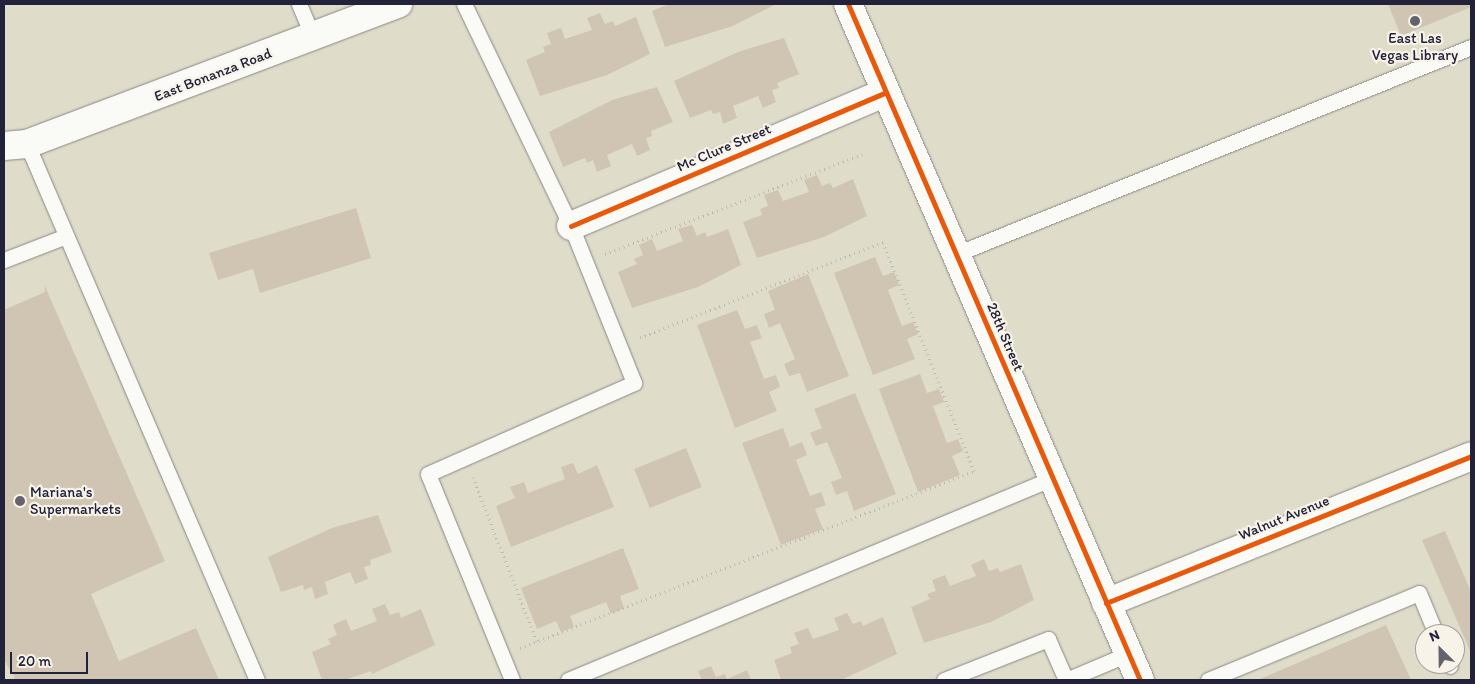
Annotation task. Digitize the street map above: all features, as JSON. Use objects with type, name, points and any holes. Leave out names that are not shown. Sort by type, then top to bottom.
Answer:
[{"type":"street","name":"East Bonanza Road","points":[[4,162],[15,145],[313,37],[358,11],[398,4]]},
{"type":"street","name":"28th Street","points":[[848,4],[1140,680]]},
{"type":"street","name":"Mc Clure Street","points":[[571,226],[886,92]]},
{"type":"street","name":"Walnut Avenue","points":[[1106,603],[1471,456]]},
{"type":"lane","points":[[300,4],[313,37]]},
{"type":"lane","points":[[464,4],[571,226],[634,383],[428,474],[512,680]]},
{"type":"lane","points":[[956,254],[1471,47]]},
{"type":"lane","points":[[15,145],[66,236],[256,680]]},
{"type":"lane","points":[[4,260],[66,236]]},
{"type":"lane","points":[[568,680],[1053,478]]},
{"type":"lane","points":[[1208,680],[1419,593],[1432,624]]},
{"type":"lane","points":[[944,680],[1048,639],[1066,680],[1128,654]]},
{"type":"path","points":[[585,262],[863,154]]},
{"type":"path","points":[[502,655],[974,471],[883,242],[632,341],[629,333]]},
{"type":"path","points":[[466,458],[537,642]]},
{"type":"building","points":[[669,4],[776,4],[733,26],[665,47],[652,11]]},
{"type":"building","name":"East Las Vegas Library","points":[[1388,4],[1471,4],[1471,7],[1401,36]]},
{"type":"building","points":[[600,13],[605,24],[613,21],[615,26],[636,17],[650,54],[607,75],[540,96],[526,60],[545,52],[543,47],[551,44],[547,33],[561,28],[565,39],[592,30],[587,18]]},
{"type":"building","points":[[784,38],[799,74],[777,83],[779,88],[772,90],[776,102],[763,108],[758,96],[733,106],[737,118],[723,124],[720,112],[713,114],[711,110],[690,118],[674,81],[738,52]]},
{"type":"building","points":[[657,87],[673,122],[651,131],[652,136],[646,138],[650,150],[637,156],[632,144],[607,155],[611,166],[597,172],[593,160],[587,163],[585,158],[563,167],[549,132],[612,100]]},
{"type":"building","points":[[817,175],[822,186],[830,183],[833,188],[853,179],[867,216],[824,237],[757,258],[743,222],[762,215],[760,209],[768,206],[764,195],[778,190],[783,201],[809,192],[804,180]]},
{"type":"building","points":[[356,208],[371,258],[260,293],[253,269],[218,280],[209,253]]},
{"type":"building","points":[[692,225],[697,236],[705,232],[707,237],[728,229],[741,265],[698,287],[632,308],[618,272],[637,264],[634,259],[643,255],[639,245],[652,239],[657,251],[683,241],[678,229]]},
{"type":"building","points":[[875,257],[883,276],[894,272],[899,285],[888,290],[902,326],[913,322],[918,334],[907,339],[915,359],[873,375],[834,273]]},
{"type":"building","points":[[808,274],[849,376],[807,392],[800,373],[789,376],[784,364],[795,359],[780,323],[769,328],[764,314],[775,310],[768,291]]},
{"type":"building","points":[[44,284],[165,561],[91,594],[119,661],[196,628],[219,680],[11,680],[15,678],[4,660],[4,310],[45,292]]},
{"type":"building","points":[[737,310],[745,329],[757,325],[762,338],[750,342],[764,379],[776,375],[780,387],[769,392],[777,411],[735,428],[697,325]]},
{"type":"building","points":[[920,374],[927,393],[939,389],[944,402],[933,406],[947,443],[958,439],[963,451],[952,456],[960,475],[918,492],[879,389]]},
{"type":"building","points":[[855,393],[896,494],[854,511],[847,491],[836,495],[831,482],[842,478],[827,442],[816,446],[810,433],[822,428],[814,409]]},
{"type":"building","points":[[783,428],[790,447],[802,442],[807,455],[796,460],[810,496],[821,492],[826,505],[815,509],[823,529],[781,545],[742,443]]},
{"type":"building","points":[[686,448],[702,487],[650,508],[634,469]]},
{"type":"building","points":[[573,463],[578,474],[597,465],[614,507],[511,547],[496,506],[515,498],[510,487],[524,482],[528,493],[565,479],[561,467]]},
{"type":"building","points":[[378,515],[392,552],[370,560],[371,565],[364,567],[368,579],[355,584],[350,572],[325,582],[328,594],[315,599],[312,587],[304,590],[303,585],[281,592],[268,557],[332,528]]},
{"type":"building","points":[[1445,531],[1471,592],[1471,653],[1465,639],[1465,624],[1458,624],[1422,540]]},
{"type":"building","points":[[623,548],[639,589],[620,596],[624,608],[611,614],[606,602],[570,616],[574,627],[561,632],[556,621],[537,629],[521,588]]},
{"type":"building","points":[[984,559],[989,571],[998,568],[1000,572],[1021,564],[1034,600],[991,622],[924,643],[911,607],[930,599],[927,594],[936,591],[932,580],[945,575],[950,586],[976,576],[971,565]]},
{"type":"building","points":[[385,604],[390,615],[399,612],[401,618],[421,609],[435,645],[372,674],[371,671],[345,680],[322,680],[312,652],[331,644],[328,639],[337,635],[333,625],[346,619],[351,631],[377,621],[372,609]]},
{"type":"building","points":[[847,613],[853,624],[861,621],[863,626],[883,617],[897,654],[841,680],[781,680],[774,660],[792,653],[790,647],[799,644],[794,633],[808,628],[813,639],[839,630],[834,618]]},
{"type":"building","points":[[1386,625],[1411,680],[1258,680]]},
{"type":"building","points":[[711,666],[716,677],[725,674],[727,679],[747,670],[751,680],[702,680],[698,671]]},
{"type":"cycle path","points":[[848,4],[1140,680]]},
{"type":"cycle path","points":[[571,226],[886,92]]},
{"type":"cycle path","points":[[1106,603],[1471,456]]},
{"type":"place","name":"East Las Vegas Library","points":[[1415,21]]},
{"type":"place","name":"Mariana's Supermarkets","points":[[20,501]]}]
